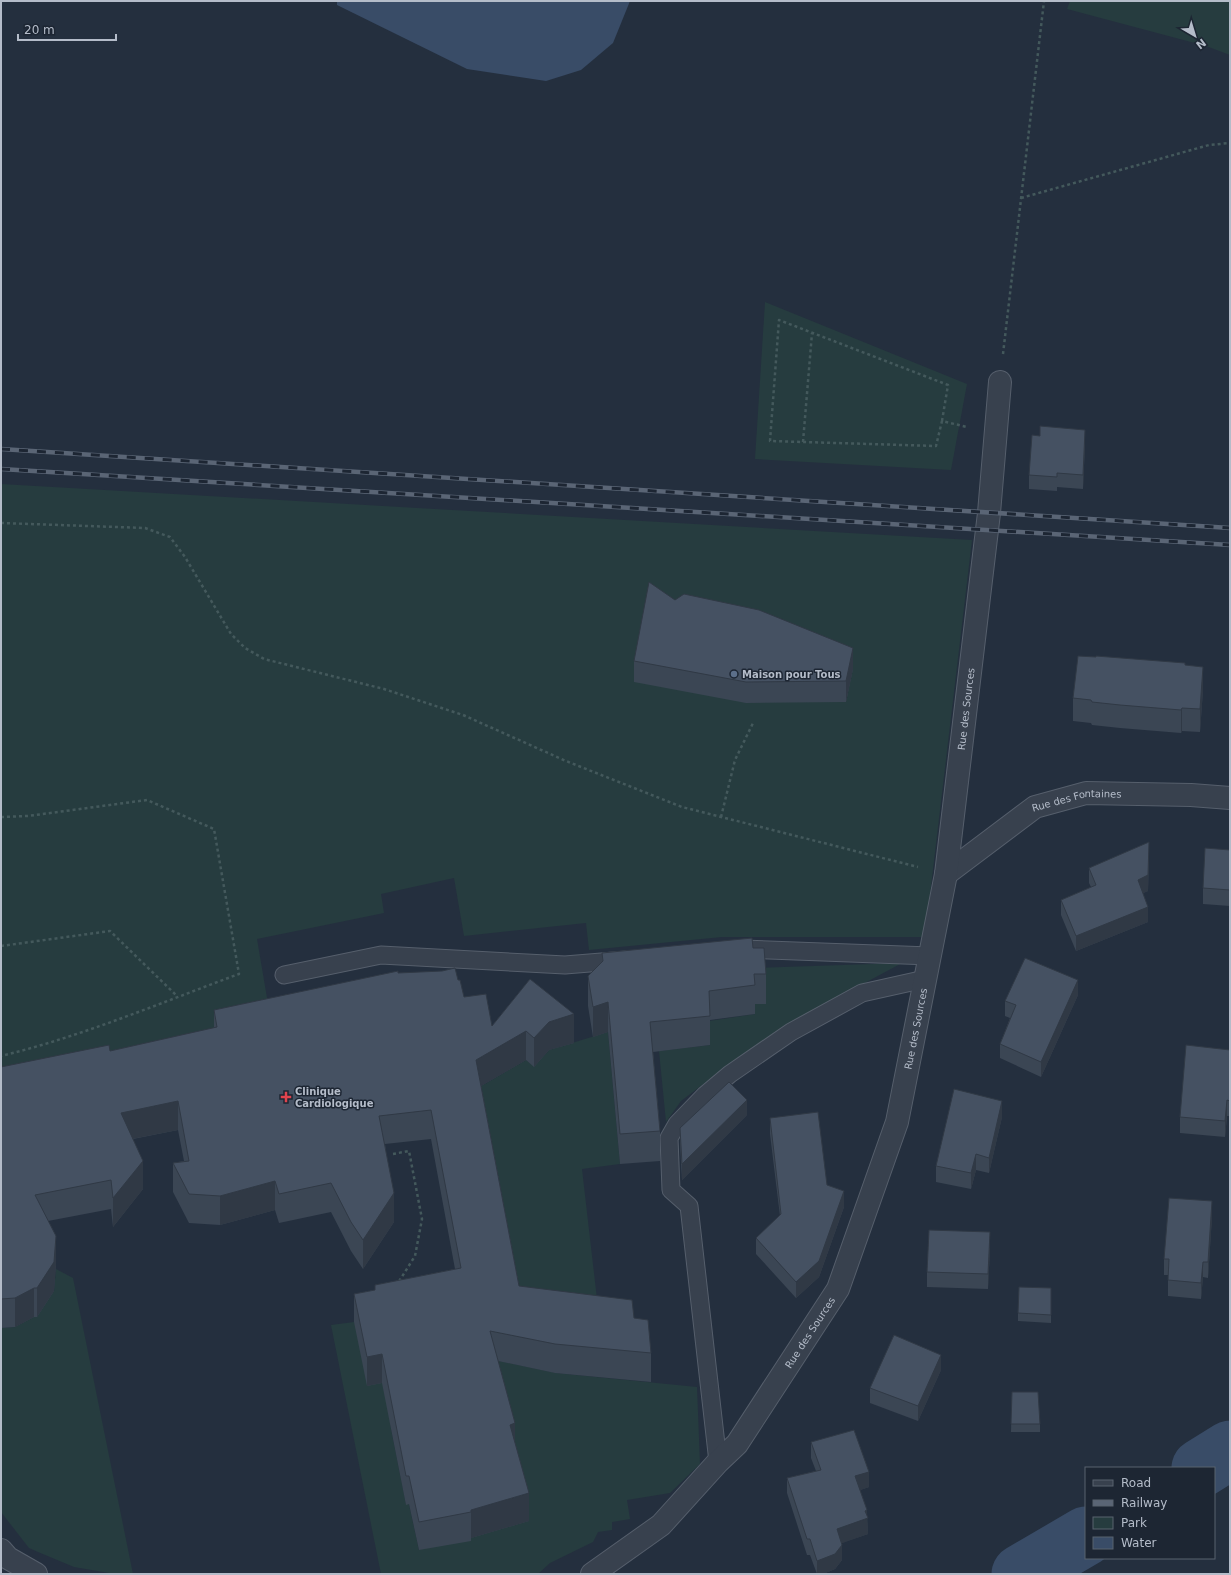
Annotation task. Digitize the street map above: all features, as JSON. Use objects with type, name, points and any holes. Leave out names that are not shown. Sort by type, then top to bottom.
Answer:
[{"type":"street","name":"Rue des Sources","points":[[592,1574],[660,1525],[718,1462],[737,1444],[838,1289],[897,1122],[946,874],[989,513],[1000,382]]},
{"type":"street","name":"Rue des Fontaines","points":[[946,874],[1035,807],[1086,793],[1191,795],[1230,798]]},
{"type":"street","points":[[1,1550],[8,1558],[36,1574]]},
{"type":"lane","points":[[726,951],[748,948],[930,956]]},
{"type":"lane","points":[[284,974],[381,955],[565,965],[642,958]]},
{"type":"lane","points":[[718,1462],[690,1206],[671,1190],[669,1138],[677,1124],[705,1095],[730,1074],[791,1032],[862,994],[925,979]]},
{"type":"path","points":[[1000,382],[1044,1]]},
{"type":"path","points":[[1021,198],[1209,145],[1230,143]]},
{"type":"path","points":[[779,320],[812,333],[948,385],[936,446],[770,441],[779,320]]},
{"type":"path","points":[[803,442],[812,333]]},
{"type":"path","points":[[942,421],[995,433]]},
{"type":"path","points":[[1,523],[145,528],[170,536],[185,557],[231,634],[245,648],[264,659],[384,689],[463,715],[566,760],[674,804],[946,874]]},
{"type":"path","points":[[721,817],[735,760],[754,721]]},
{"type":"path","points":[[1,817],[28,816],[148,800],[214,829],[239,974],[83,1032],[1,1056]]},
{"type":"path","points":[[1,946],[110,931],[178,996]]},
{"type":"path","points":[[393,1154],[409,1151],[422,1219],[415,1256],[395,1287]]},
{"type":"green space","points":[[1070,1],[1230,1],[1230,55],[1206,46],[1067,9]]},
{"type":"green space","points":[[765,302],[967,384],[951,470],[755,459]]},
{"type":"green space","points":[[1,484],[972,540],[925,937],[722,937],[589,950],[586,923],[464,936],[454,878],[381,894],[384,913],[257,939],[272,1027],[1,1096]]},
{"type":"green space","points":[[902,963],[794,1021],[730,1064],[681,1101],[666,1122],[659,1051],[710,1045],[709,1021],[755,1014],[754,1004],[766,1004],[752,968]]},
{"type":"green space","points":[[608,1032],[620,1164],[582,1169],[600,1325],[519,1315],[475,1085],[485,1084],[526,1060],[534,1066],[549,1050]]},
{"type":"green space","points":[[56,1269],[73,1278],[133,1574],[115,1574],[74,1567],[29,1548],[1,1512],[1,1328],[15,1327],[33,1317],[54,1291]]},
{"type":"green space","points":[[354,1322],[388,1382],[391,1429],[406,1504],[409,1504],[419,1550],[472,1355],[556,1373],[697,1387],[700,1464],[670,1493],[627,1500],[630,1519],[612,1522],[612,1530],[598,1532],[593,1542],[550,1563],[538,1574],[381,1574],[331,1325]]},
{"type":"water","points":[[337,1],[630,1],[613,43],[581,70],[546,81],[467,69],[337,5]]},
{"type":"building","points":[[1040,426],[1085,430],[1083,475],[1057,473],[1057,477],[1029,475],[1032,435],[1040,436]]},
{"type":"building","points":[[649,582],[675,600],[684,594],[759,610],[853,648],[846,681],[746,682],[634,661]]},
{"type":"building","points":[[1078,656],[1185,663],[1185,665],[1203,667],[1200,709],[1182,708],[1181,710],[1120,705],[1073,698]]},
{"type":"building","points":[[1149,842],[1148,875],[1138,880],[1148,907],[1076,936],[1061,900],[1096,885],[1089,868]]},
{"type":"building","points":[[1205,848],[1230,850],[1230,890],[1203,888]]},
{"type":"building","points":[[752,938],[753,948],[764,948],[766,974],[754,974],[755,985],[709,991],[710,1016],[650,1022],[660,1131],[620,1134],[608,1002],[593,1007],[588,976],[603,961],[602,953]]},
{"type":"building","points":[[1025,958],[1078,980],[1041,1062],[1000,1044],[1016,1005],[1005,1001]]},
{"type":"building","points":[[455,968],[458,980],[460,980],[464,997],[486,994],[492,1026],[530,979],[574,1014],[549,1022],[534,1038],[526,1031],[476,1060],[519,1286],[632,1300],[634,1318],[648,1320],[651,1353],[555,1344],[490,1331],[515,1423],[510,1425],[529,1493],[471,1510],[471,1512],[419,1522],[409,1476],[406,1476],[382,1354],[367,1357],[354,1294],[375,1290],[375,1285],[461,1268],[431,1110],[379,1116],[394,1193],[363,1240],[351,1222],[331,1183],[279,1194],[275,1181],[220,1196],[189,1194],[173,1163],[189,1161],[178,1101],[121,1113],[143,1161],[113,1198],[111,1180],[35,1195],[56,1236],[54,1262],[37,1288],[34,1288],[15,1298],[1,1299],[1,1067],[109,1045],[110,1051],[217,1027],[214,1010],[398,971],[398,973],[442,971]]},
{"type":"building","points":[[1186,1045],[1230,1050],[1230,1101],[1227,1100],[1225,1121],[1180,1117]]},
{"type":"building","points":[[729,1082],[747,1100],[682,1164],[680,1128]]},
{"type":"building","points":[[954,1089],[1002,1101],[989,1158],[976,1154],[971,1173],[936,1166]]},
{"type":"building","points":[[818,1112],[827,1185],[844,1191],[819,1261],[796,1282],[756,1238],[781,1214],[770,1118]]},
{"type":"building","points":[[1169,1198],[1212,1201],[1208,1262],[1203,1262],[1201,1283],[1168,1280],[1169,1259],[1164,1259]]},
{"type":"building","points":[[929,1230],[990,1232],[988,1274],[927,1272]]},
{"type":"building","points":[[1019,1287],[1051,1288],[1051,1315],[1018,1313]]},
{"type":"building","points":[[894,1335],[941,1355],[918,1406],[870,1388]]},
{"type":"building","points":[[1012,1392],[1038,1392],[1040,1424],[1011,1424]]},
{"type":"building","points":[[854,1430],[869,1472],[855,1476],[867,1510],[865,1511],[868,1518],[837,1529],[842,1545],[835,1554],[817,1561],[810,1539],[807,1539],[787,1478],[821,1470],[811,1442]]},
{"type":"waterway","points":[[1203,1467],[1230,1450]]},
{"type":"waterway","points":[[1021,1574],[1085,1537]]},
{"type":"railway","points":[[1,449],[1230,528]]},
{"type":"railway","points":[[1,469],[1230,545]]},
{"type":"place","name":"Maison pour Tous","points":[[734,674]]},
{"type":"place","name":"Clinique Cardiologique","points":[[286,1097]]}]
